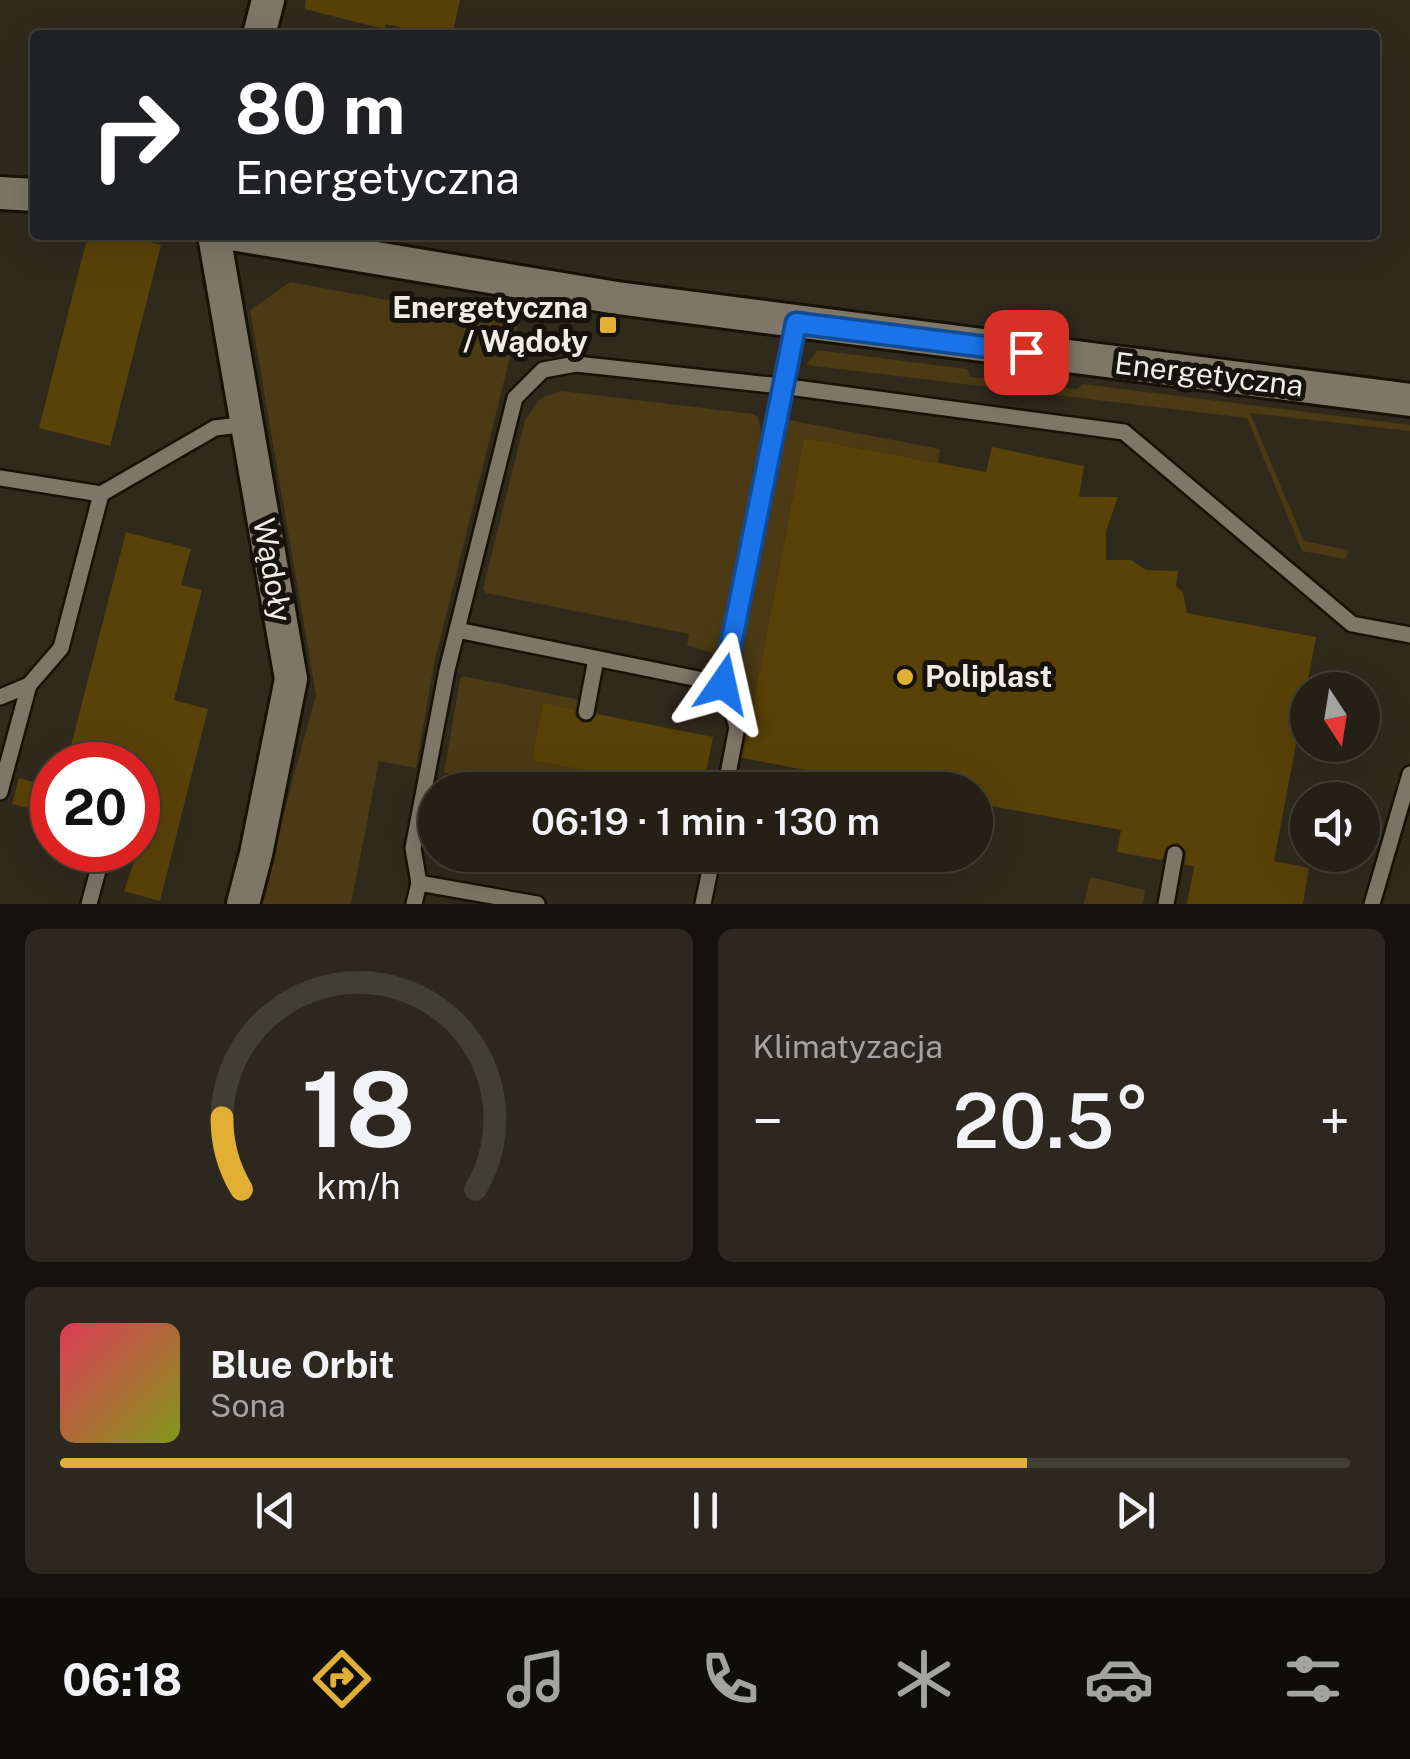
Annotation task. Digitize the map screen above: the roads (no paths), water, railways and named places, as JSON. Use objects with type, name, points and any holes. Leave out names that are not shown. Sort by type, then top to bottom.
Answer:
[{"type":"street","points":[[260,30],[268,0]]},
{"type":"street","points":[[0,192],[30,195]]},
{"type":"street","name":"Wądoły","points":[[215,240],[291,679],[243,904]]},
{"type":"street","name":"Energetyczna","points":[[267,240],[617,298],[1410,400]]},
{"type":"lane","points":[[728,772],[736,727],[723,684],[796,323]]},
{"type":"lane","points":[[414,904],[419,883],[413,848],[457,630],[515,398],[542,370],[576,364],[781,386],[1124,432],[1352,624],[1410,635]]},
{"type":"lane","points":[[0,478],[101,494],[215,428],[247,424]]},
{"type":"lane","points":[[0,792],[29,686],[61,648],[101,494]]},
{"type":"lane","points":[[457,630],[723,684]]},
{"type":"lane","points":[[586,712],[596,658]]},
{"type":"lane","points":[[0,697],[29,686]]},
{"type":"lane","points":[[1372,904],[1410,774]]},
{"type":"lane","points":[[1166,904],[1174,854]]},
{"type":"lane","points":[[89,904],[98,872]]},
{"type":"lane","points":[[704,904],[709,872]]},
{"type":"lane","points":[[419,883],[537,904]]},
{"type":"place","name":"Energetyczna / Wądoły","points":[[608,325]]},
{"type":"place","name":"Poliplast","points":[[905,677]]}]
